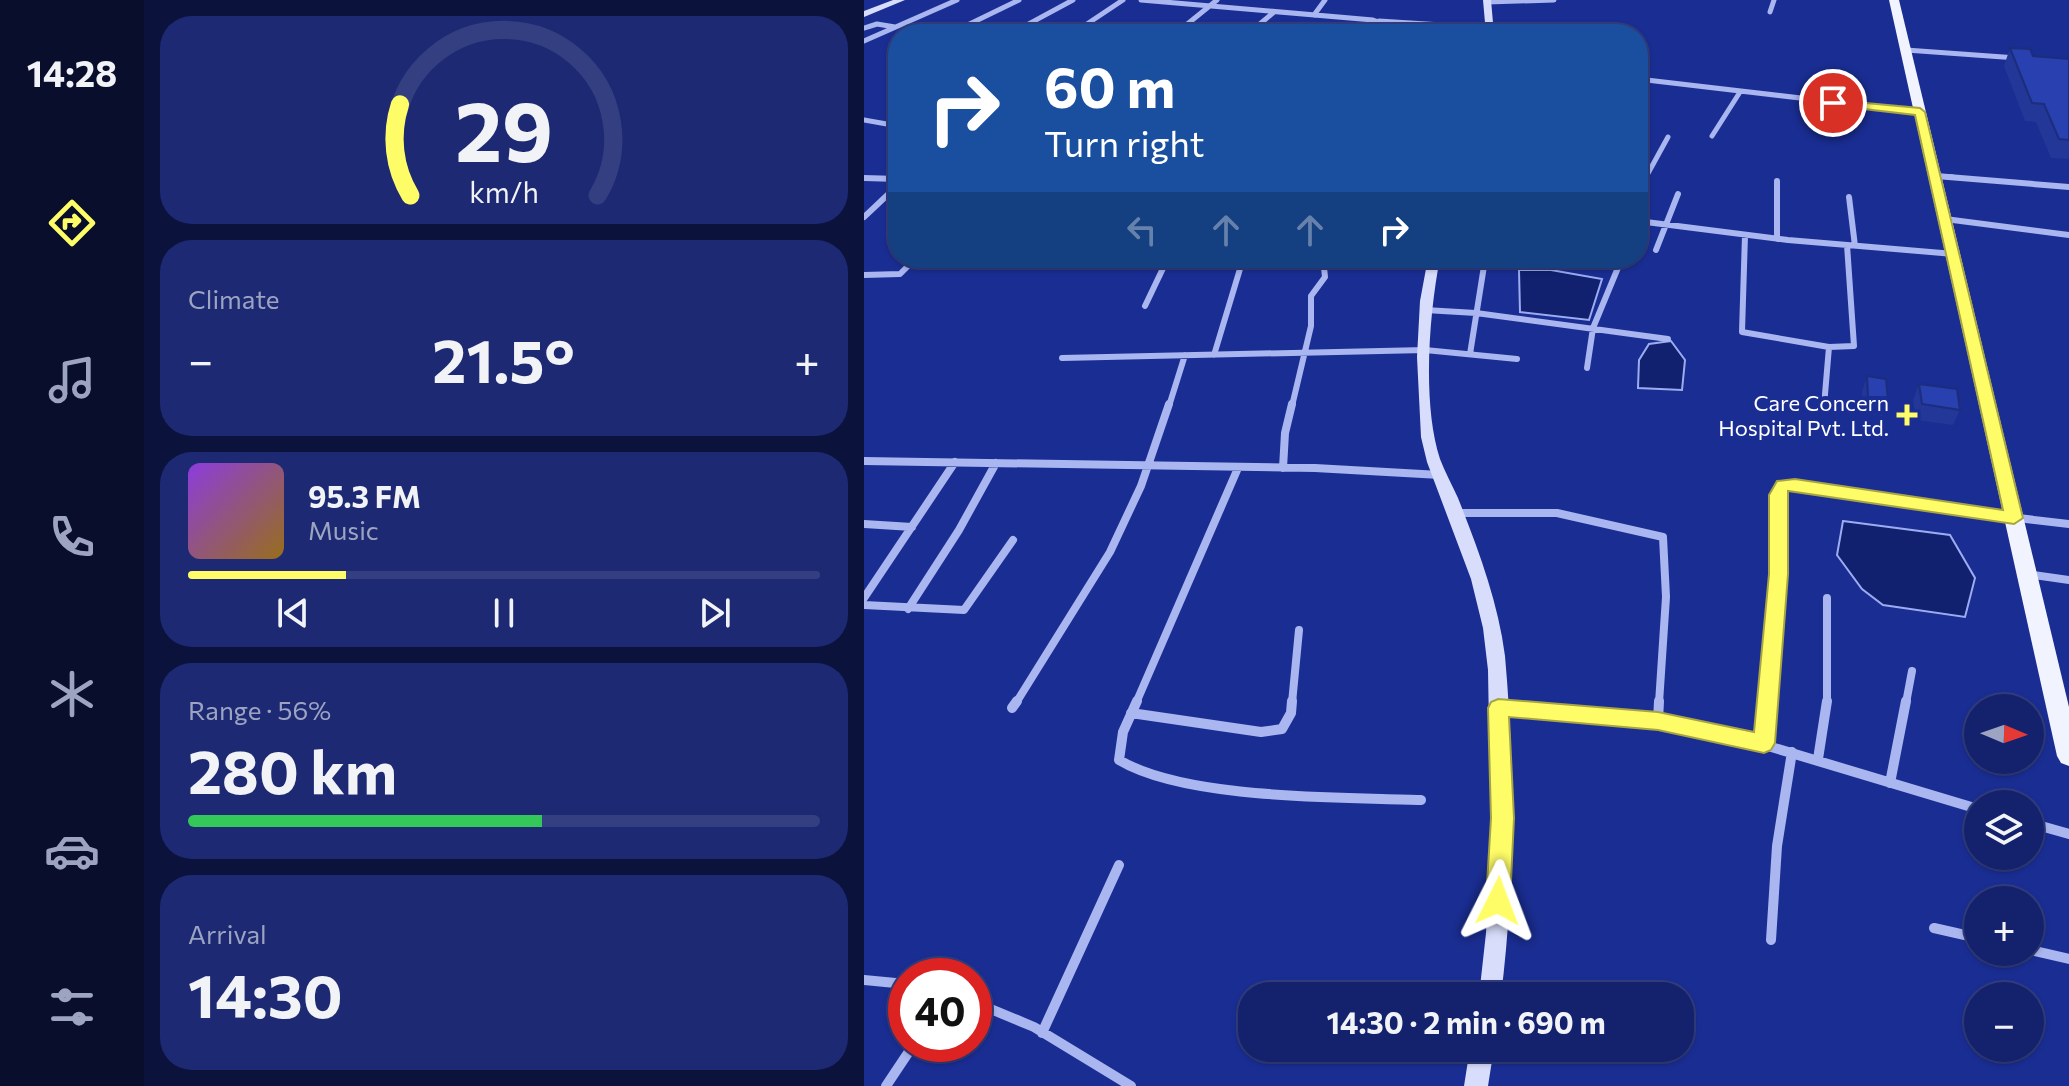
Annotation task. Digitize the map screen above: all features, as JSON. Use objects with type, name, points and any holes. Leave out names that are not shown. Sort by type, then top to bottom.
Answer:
[{"type":"main road","points":[[1894,0],[2069,756]]},
{"type":"street","points":[[864,14],[901,0]]},
{"type":"street","points":[[902,24],[957,0]]},
{"type":"street","points":[[970,24],[1019,0]]},
{"type":"street","points":[[1029,24],[1073,0]]},
{"type":"street","points":[[1087,24],[1123,0]]},
{"type":"street","points":[[1141,0],[1426,24]]},
{"type":"street","points":[[1188,24],[1217,0]]},
{"type":"street","points":[[1314,15],[1325,0]]},
{"type":"street","points":[[1489,24],[1487,1],[1554,0]]},
{"type":"street","points":[[1770,12],[1774,0]]},
{"type":"street","points":[[1260,24],[1274,12]]},
{"type":"street","points":[[864,28],[877,24],[888,26]]},
{"type":"street","points":[[864,41],[888,30]]},
{"type":"street","points":[[1906,50],[2020,58]]},
{"type":"street","points":[[1648,80],[1920,112]]},
{"type":"street","points":[[1712,136],[1740,92]]},
{"type":"street","points":[[864,120],[888,124]]},
{"type":"street","points":[[1648,174],[1668,137]]},
{"type":"street","points":[[1648,166],[1652,167]]},
{"type":"street","points":[[1936,176],[2069,187]]},
{"type":"street","points":[[864,178],[888,179]]},
{"type":"street","points":[[1777,181],[1777,239]]},
{"type":"street","points":[[864,217],[888,194]]},
{"type":"street","points":[[1656,250],[1678,194]]},
{"type":"street","points":[[1745,235],[1742,332],[1829,347],[1854,346],[1849,197]]},
{"type":"street","points":[[1945,219],[2069,235]]},
{"type":"street","points":[[1648,221],[1777,239],[1954,254]]},
{"type":"street","points":[[864,275],[900,274],[906,268]]},
{"type":"street","points":[[1145,306],[1163,268]]},
{"type":"street","points":[[1214,355],[1241,268]]},
{"type":"street","points":[[1283,468],[1285,433],[1311,326],[1311,296],[1325,277],[1324,268]]},
{"type":"street","points":[[1431,268],[1426,284],[1425,350],[1431,455],[1479,573],[1492,630],[1502,818],[1492,982]]},
{"type":"street","points":[[1470,354],[1484,268]]},
{"type":"street","points":[[1587,368],[1593,328],[1618,268]]},
{"type":"street","points":[[1425,310],[1476,313],[1668,339]]},
{"type":"street","points":[[1824,407],[1829,347]]},
{"type":"street","points":[[1062,358],[1425,350],[1517,359]]},
{"type":"street","points":[[1012,708],[1106,558],[1148,467],[1185,355]]},
{"type":"street","points":[[864,461],[1283,468],[1440,475]]},
{"type":"street","points":[[864,598],[955,462]]},
{"type":"street","points":[[908,609],[959,530],[996,463]]},
{"type":"street","points":[[1238,468],[1123,732],[1119,760],[1124,766],[1144,775],[1262,792],[1421,800]]},
{"type":"street","points":[[1764,743],[1778,586],[1777,495],[1780,488],[1795,485],[2069,524]]},
{"type":"street","points":[[1456,513],[1557,513],[1663,537],[1666,545],[1665,589],[1658,721]]},
{"type":"street","points":[[864,524],[912,527]]},
{"type":"street","points":[[864,605],[964,610],[973,602],[1013,540]]},
{"type":"street","points":[[2027,574],[2069,580]]},
{"type":"street","points":[[1818,759],[1829,690],[1827,598]]},
{"type":"street","points":[[1131,713],[1261,732],[1282,729],[1291,713],[1299,630]]},
{"type":"street","points":[[1890,783],[1912,671]]},
{"type":"street","points":[[1498,708],[1658,721],[1764,743],[1964,805]]},
{"type":"street","points":[[1771,940],[1777,846],[1792,752]]},
{"type":"street","points":[[2044,827],[2069,834]]},
{"type":"street","points":[[1042,1033],[1119,865]]},
{"type":"street","points":[[1934,928],[1964,935]]},
{"type":"street","points":[[2044,953],[2069,959]]},
{"type":"street","points":[[864,980],[888,982]]},
{"type":"street","points":[[992,1010],[1042,1033],[1131,1086]]},
{"type":"street","points":[[886,1086],[902,1062]]},
{"type":"street","points":[[1476,1086],[1480,1062]]},
{"type":"shaded area","points":[[1519,270],[1551,270],[1602,279],[1589,320],[1520,312]]},
{"type":"shaded area","points":[[1671,341],[1685,360],[1682,390],[1638,388],[1639,360],[1649,344]]},
{"type":"shaded area","points":[[1843,521],[1950,535],[1975,578],[1965,617],[1883,605],[1862,589],[1837,555]]},
{"type":"building","points":[[2010,48],[2030,49],[2033,56],[2069,59],[2069,140],[2059,139],[2044,104],[2032,103]]},
{"type":"building","points":[[1867,376],[1886,379],[1888,400],[1868,397]]},
{"type":"building","points":[[1919,384],[1957,389],[1960,410],[1922,404]]},
{"type":"place","name":"Care Concern Hospital Pvt. Ltd.","points":[[1907,415]]},
{"type":"route","points":[[1498,901],[1502,818],[1498,708],[1658,721],[1764,743],[1779,574],[1777,495],[1783,485],[2014,518],[1920,112],[1833,103]]}]
